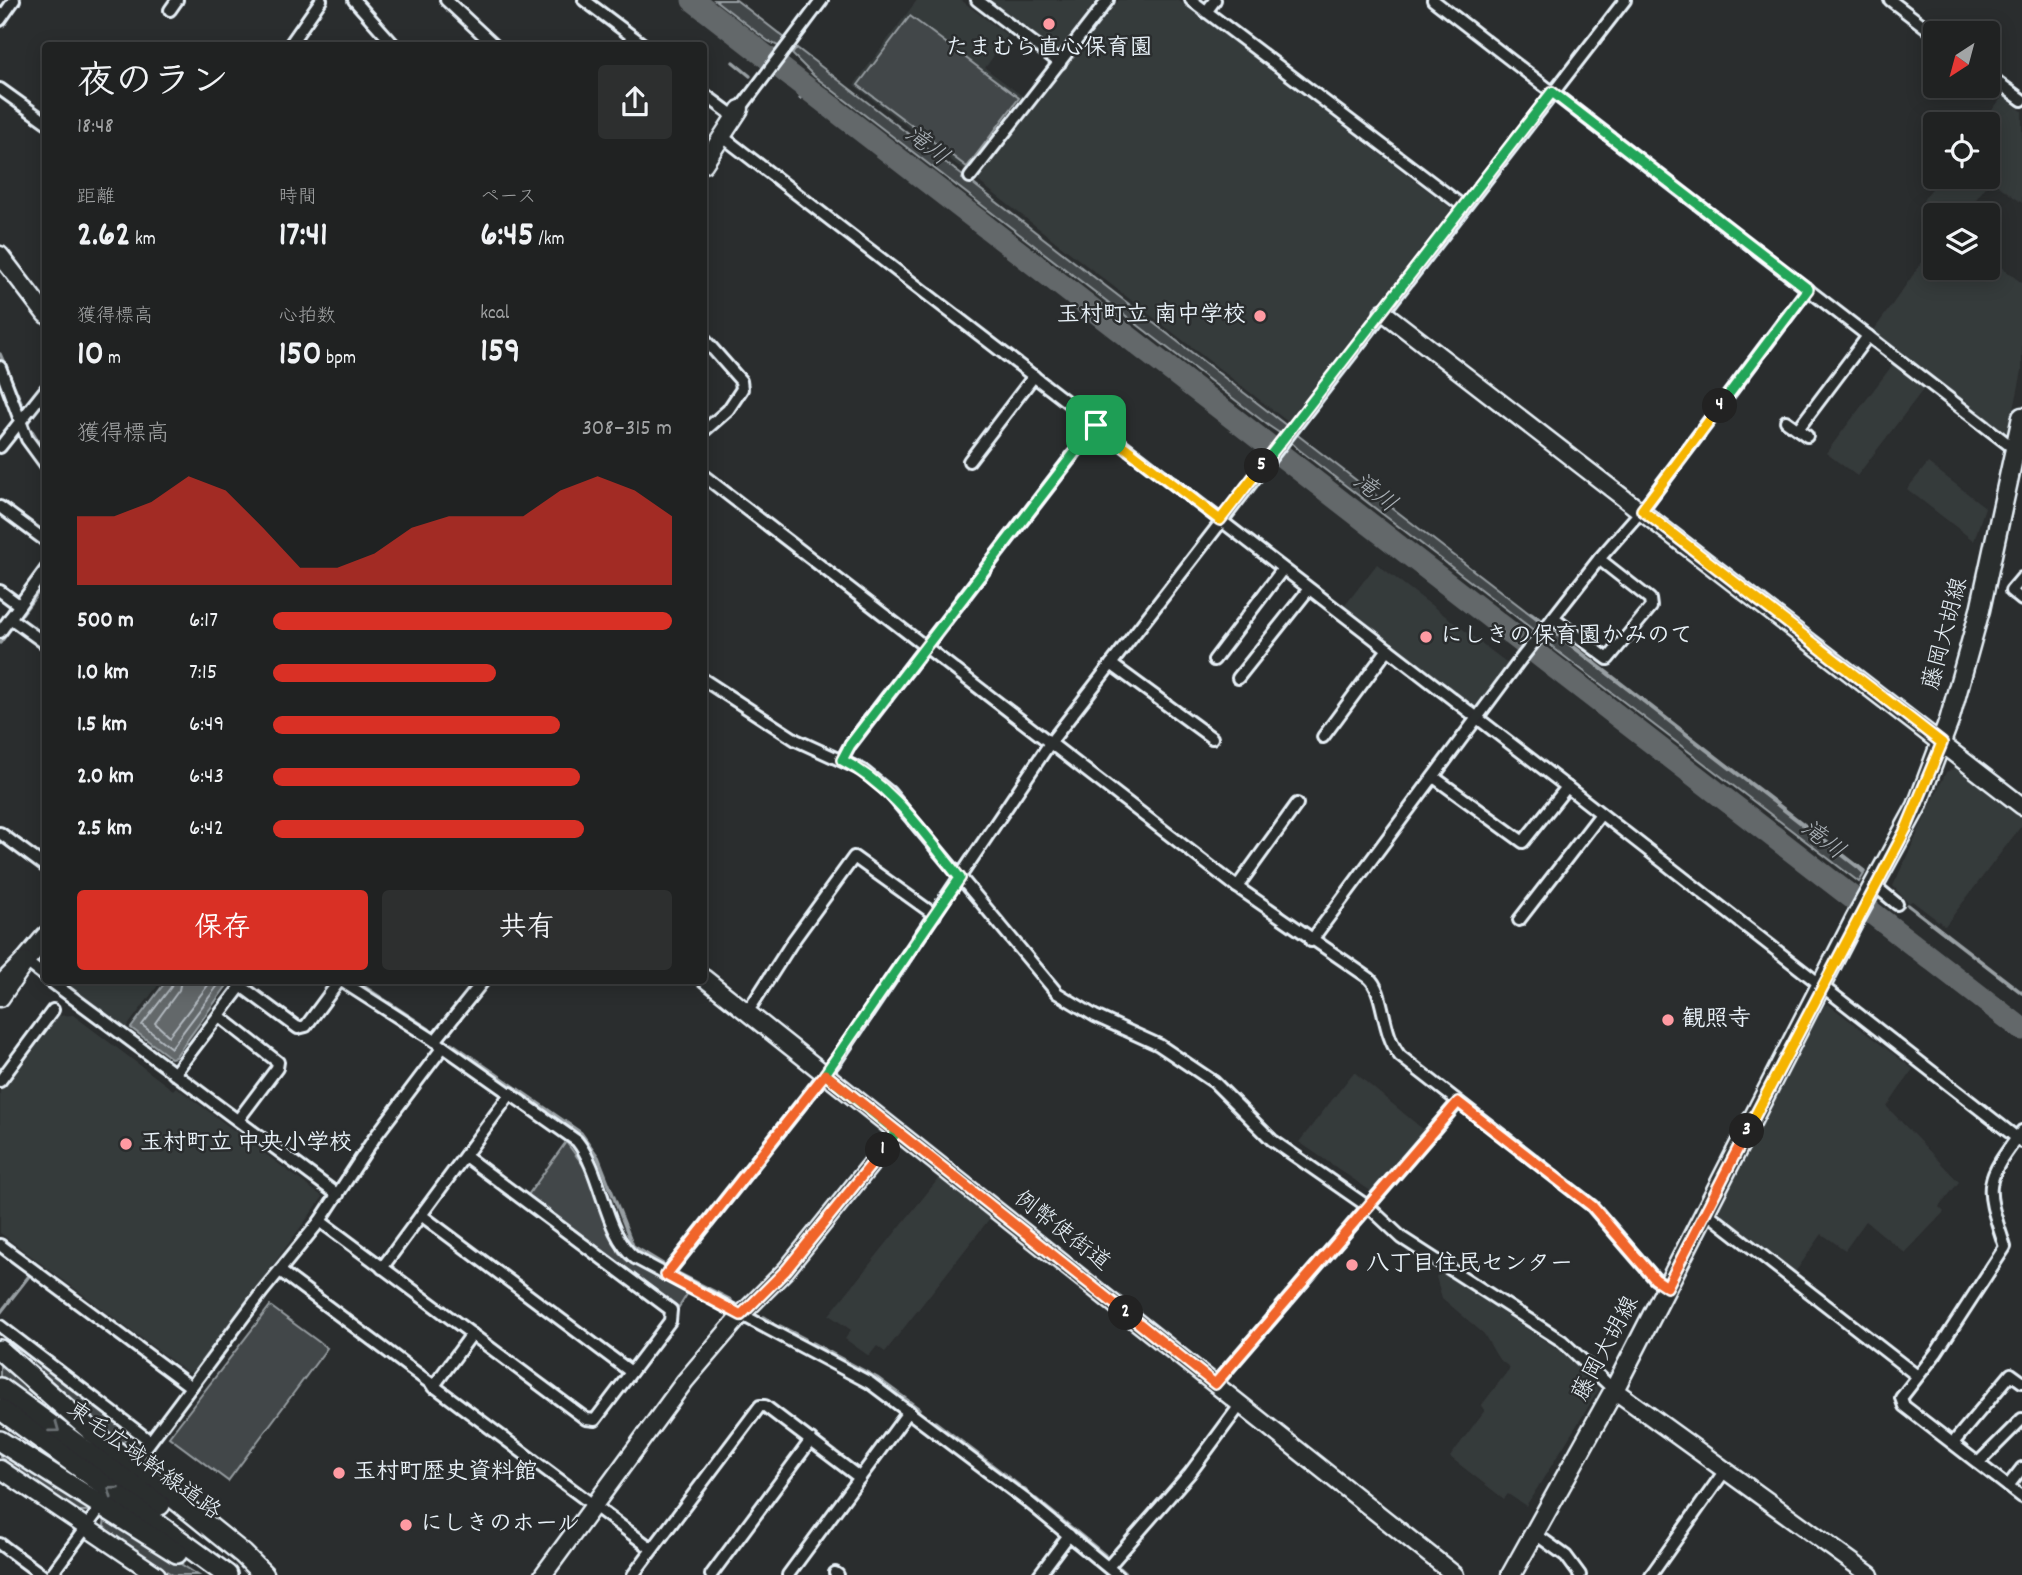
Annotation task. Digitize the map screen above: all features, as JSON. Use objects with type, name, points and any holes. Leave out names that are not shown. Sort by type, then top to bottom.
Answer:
[{"type":"highway","points":[[0,1350],[98,1437],[243,1554],[264,1575]]},
{"type":"highway","name":"東毛広域幹線道路","points":[[0,1388],[257,1575]]},
{"type":"highway","name":"東毛広域幹線道路","points":[[0,1409],[227,1575]]},
{"type":"highway","points":[[0,1441],[210,1575]]},
{"type":"main road","name":"藤岡大胡線","points":[[1511,1575],[1614,1390],[1821,985],[1917,806],[1942,743],[1980,610],[2018,452],[2022,417]]},
{"type":"main road","points":[[0,986],[42,941]]},
{"type":"main road","points":[[0,997],[25,961]]},
{"type":"street","points":[[0,20],[14,0]]},
{"type":"street","points":[[170,10],[177,0]]},
{"type":"street","points":[[292,42],[321,0]]},
{"type":"street","points":[[354,0],[391,42]]},
{"type":"street","points":[[446,0],[491,42]]},
{"type":"street","points":[[584,0],[640,42]]},
{"type":"street","points":[[707,160],[762,76],[819,4],[805,0]]},
{"type":"street","points":[[977,0],[1060,64]]},
{"type":"street","points":[[970,177],[1108,0]]},
{"type":"street","points":[[1191,0],[1464,206]]},
{"type":"street","points":[[1206,12],[1215,0]]},
{"type":"street","points":[[1433,0],[2018,452]]},
{"type":"street","points":[[666,1275],[825,1074],[1050,743],[1284,437],[1625,0]]},
{"type":"street","points":[[1890,0],[1923,25]]},
{"type":"street","points":[[2000,84],[2022,100]]},
{"type":"street","points":[[0,89],[42,119]]},
{"type":"street","points":[[707,96],[738,113]]},
{"type":"street","points":[[723,137],[2020,1137],[1993,1171],[1990,1188],[1993,1209],[2006,1247],[1936,1353],[1902,1394],[1902,1404],[2022,1497]]},
{"type":"street","points":[[0,255],[42,310]]},
{"type":"street","points":[[1311,941],[1436,778],[1476,718],[1539,635],[1642,510],[1808,289]]},
{"type":"street","points":[[1383,312],[2022,806]]},
{"type":"street","points":[[1786,421],[1802,432],[1868,336]]},
{"type":"street","points":[[707,341],[741,380],[742,389],[728,410],[707,428]]},
{"type":"street","points":[[0,368],[19,421],[32,448],[42,460]]},
{"type":"street","points":[[970,461],[1034,376]]},
{"type":"street","points":[[0,447],[42,394]]},
{"type":"street","points":[[842,760],[850,745],[1096,425]]},
{"type":"street","points":[[707,478],[1237,887],[1375,983],[1385,1031],[1393,1048],[1592,1206],[1655,1279],[1667,1287]]},
{"type":"street","points":[[0,507],[42,538]]},
{"type":"street","points":[[1553,618],[1608,659],[1643,617],[1652,604],[1650,599],[1599,559]]},
{"type":"street","points":[[1214,660],[1282,570]]},
{"type":"street","points":[[0,632],[42,574]]},
{"type":"street","points":[[2022,578],[2011,592],[2022,600]]},
{"type":"street","points":[[1238,678],[1308,590]]},
{"type":"street","points":[[0,591],[19,605]]},
{"type":"street","points":[[10,618],[42,641]]},
{"type":"street","points":[[1323,737],[1388,649]]},
{"type":"street","points":[[1111,664],[1212,738]]},
{"type":"street","points":[[707,682],[796,740],[842,760],[874,778],[889,792],[1057,993],[1095,1016],[1159,1045],[1214,1082],[1272,1140],[1370,1208],[1402,1238],[1562,1341],[1628,1403],[1727,1469],[1870,1575]]},
{"type":"street","points":[[1436,778],[1523,842],[1567,787]]},
{"type":"street","points":[[1237,887],[1297,804]]},
{"type":"street","points":[[1519,920],[1601,814]]},
{"type":"street","points":[[0,833],[42,864]]},
{"type":"street","points":[[745,1010],[752,1005],[793,941],[854,857],[935,915]]},
{"type":"street","points":[[1872,888],[1897,904]]},
{"type":"street","points":[[25,961],[42,975]]},
{"type":"street","name":"例幣使街道","points":[[707,980],[1455,1575]]},
{"type":"street","points":[[54,984],[338,1195]]},
{"type":"street","points":[[174,1074],[242,984]]},
{"type":"street","points":[[244,984],[298,1028],[306,1026],[337,984]]},
{"type":"street","points":[[346,984],[439,1044],[577,1141],[594,1169],[624,1247],[635,1258],[861,1378],[909,1411],[1117,1575]]},
{"type":"street","points":[[135,1462],[320,1221],[481,984]]},
{"type":"street","points":[[0,1080],[53,1010]]},
{"type":"street","points":[[219,1016],[278,1062],[277,1068],[238,1120]]},
{"type":"street","points":[[382,1268],[511,1093]]},
{"type":"street","points":[[1215,1384],[1370,1208],[1458,1102]]},
{"type":"street","points":[[543,1575],[685,1381],[741,1315],[795,1260],[897,1132]]},
{"type":"street","points":[[320,1221],[589,1421],[598,1417],[670,1321],[671,1310],[466,1156]]},
{"type":"street","points":[[1706,1212],[1916,1375]]},
{"type":"street","points":[[421,1215],[631,1372]]},
{"type":"street","points":[[0,1245],[191,1387]]},
{"type":"street","points":[[280,1271],[652,1549]]},
{"type":"street","points":[[0,1326],[150,1441]]},
{"type":"street","points":[[433,1387],[472,1334]]},
{"type":"street","points":[[1952,1443],[2011,1374],[2022,1382]]},
{"type":"street","points":[[1108,1567],[1190,1473],[1241,1404]]},
{"type":"street","points":[[633,1575],[760,1406],[765,1406],[860,1478]]},
{"type":"street","points":[[788,1575],[909,1411]]},
{"type":"street","points":[[1978,1463],[2022,1419]]},
{"type":"street","points":[[711,1575],[811,1440]]},
{"type":"street","points":[[2008,1486],[2022,1468]]},
{"type":"street","points":[[0,1469],[157,1575]]},
{"type":"street","points":[[1651,1575],[1727,1469]]},
{"type":"street","points":[[51,1575],[99,1511]]},
{"type":"street","points":[[1534,1533],[1566,1556],[1580,1575]]},
{"type":"street","points":[[1040,1575],[1069,1535]]},
{"type":"street","points":[[0,1544],[42,1575]]},
{"type":"shaded area","points":[[715,0],[736,0],[786,39],[780,47],[768,41]]},
{"type":"shaded area","name":"玉村町立 南中学校","points":[[917,0],[961,0],[1008,36],[985,68],[1034,105],[1119,0],[1178,0],[1452,209],[1288,422],[854,85]]},
{"type":"shaded area","name":"たまむら直心保育園","points":[[988,0],[1097,0],[1059,49],[1053,50]]},
{"type":"shaded area","points":[[910,16],[1019,98],[967,167],[858,85]]},
{"type":"shaded area","points":[[797,48],[963,176],[962,179],[972,183],[1287,426],[1281,434],[814,76],[792,54]]},
{"type":"shaded area","points":[[2003,96],[2022,111],[2022,203],[2000,187],[2000,112],[1990,112]]},
{"type":"shaded area","points":[[1932,189],[1984,189],[1973,203],[1927,203],[1923,200]]},
{"type":"shaded area","points":[[1923,261],[1923,280],[2000,280],[2000,266],[2022,283],[2022,371],[2008,438],[1932,378],[1857,476],[1826,453],[1900,355],[1872,333]]},
{"type":"shaded area","points":[[1295,433],[1543,624],[1536,632],[1298,449],[1289,440]]},
{"type":"shaded area","points":[[1928,463],[1985,507],[1974,541],[1907,489]]},
{"type":"shaded area","name":"にしきの保育園かみのて","points":[[1377,564],[1510,665],[1477,709],[1343,608]]},
{"type":"shaded area","points":[[1550,630],[1859,869],[1864,874],[1859,882],[1556,650],[1543,638]]},
{"type":"shaded area","points":[[1957,767],[2022,818],[2022,825],[1945,926],[1912,901],[1908,903],[1893,886],[1946,772]]},
{"type":"shaded area","points":[[66,984],[159,984],[126,1028]]},
{"type":"shaded area","points":[[1828,1004],[1913,1069],[1887,1107],[1959,1182],[1939,1207],[1944,1212],[1905,1253],[1866,1221],[1845,1250],[1822,1234],[1793,1275],[1718,1215],[1717,1210],[1824,1006]]},
{"type":"shaded area","name":"玉村町立 中央小学校","points":[[73,1015],[173,1090],[176,1087],[323,1197],[194,1372],[187,1372],[0,1233],[0,1090],[55,1016]]},
{"type":"shaded area","points":[[1354,1072],[1425,1131],[1375,1194],[1299,1142]]},
{"type":"shaded area","points":[[566,1142],[586,1169],[619,1253],[629,1262],[688,1293],[679,1307],[528,1195]]},
{"type":"shaded area","points":[[939,1178],[990,1218],[885,1352],[877,1346],[869,1356],[845,1339],[851,1330],[829,1315]]},
{"type":"shaded area","points":[[1440,1270],[1569,1357],[1599,1390],[1526,1506],[1508,1494],[1504,1499],[1450,1457],[1485,1410],[1481,1406],[1510,1368],[1498,1358],[1484,1334],[1442,1298],[1436,1277]]},
{"type":"shaded area","points":[[270,1306],[327,1348],[228,1481],[169,1437]]},
{"type":"shaded area","points":[[18,1347],[130,1434],[122,1444],[14,1352]]},
{"type":"shaded area","points":[[0,1364],[82,1435],[0,1377]]},
{"type":"shaded area","points":[[0,1449],[92,1507],[88,1511],[76,1511],[0,1457]]},
{"type":"shaded area","points":[[105,1518],[198,1575],[173,1575],[114,1539],[104,1526]]},
{"type":"water","points":[[164,984],[228,984],[175,1057],[171,1058],[131,1028]]},
{"type":"waterway","name":"滝川","points":[[693,0],[2022,1029]]},
{"type":"waterway","points":[[733,62],[750,76]]},
{"type":"waterway","points":[[800,98],[807,88]]},
{"type":"waterway","points":[[0,354],[21,402]]},
{"type":"waterway","points":[[32,431],[42,447]]},
{"type":"waterway","points":[[22,614],[42,587]]},
{"type":"waterway","points":[[1531,613],[1543,622]]},
{"type":"waterway","points":[[0,643],[12,627]]},
{"type":"waterway","points":[[1552,630],[1864,871]]},
{"type":"waterway","points":[[1908,905],[2022,993]]},
{"type":"waterway","points":[[360,984],[429,1029]]},
{"type":"waterway","points":[[451,1043],[581,1133],[598,1157],[633,1246],[666,1266]]},
{"type":"waterway","points":[[676,1272],[731,1300]]},
{"type":"waterway","points":[[1,1312],[29,1276]]},
{"type":"waterway","points":[[764,1317],[772,1322]]},
{"type":"waterway","points":[[780,1326],[805,1339]]},
{"type":"waterway","points":[[812,1343],[877,1378],[919,1409]]},
{"type":"waterway","points":[[935,1422],[1026,1491]]},
{"type":"waterway","points":[[1036,1499],[1105,1555]]},
{"type":"waterway","points":[[1120,1568],[1128,1575]]},
{"type":"place","name":"たまむら直心保育園","points":[[1049,24]]},
{"type":"place","name":"玉村町立 南中学校","points":[[1260,316]]},
{"type":"place","name":"にしきの保育園かみのて","points":[[1426,637]]},
{"type":"place","name":"観照寺","points":[[1668,1020]]},
{"type":"place","name":"玉村町立 中央小学校","points":[[126,1144]]},
{"type":"place","name":"八丁目住民センター","points":[[1352,1265]]},
{"type":"place","name":"玉村町歴史資料館","points":[[339,1473]]},
{"type":"place","name":"にしきのホール","points":[[406,1525]]},
{"type":"route","points":[[1096,425],[850,745],[842,760],[874,778],[889,792],[960,878],[858,1030],[825,1074],[897,1132],[795,1260],[741,1315],[666,1275],[672,1264],[825,1074],[1215,1384],[1370,1208],[1458,1102],[1592,1206],[1655,1279],[1667,1287],[1856,919],[1906,829],[1942,743],[1642,510],[1808,289],[1552,92],[1220,520],[1096,425]]}]
